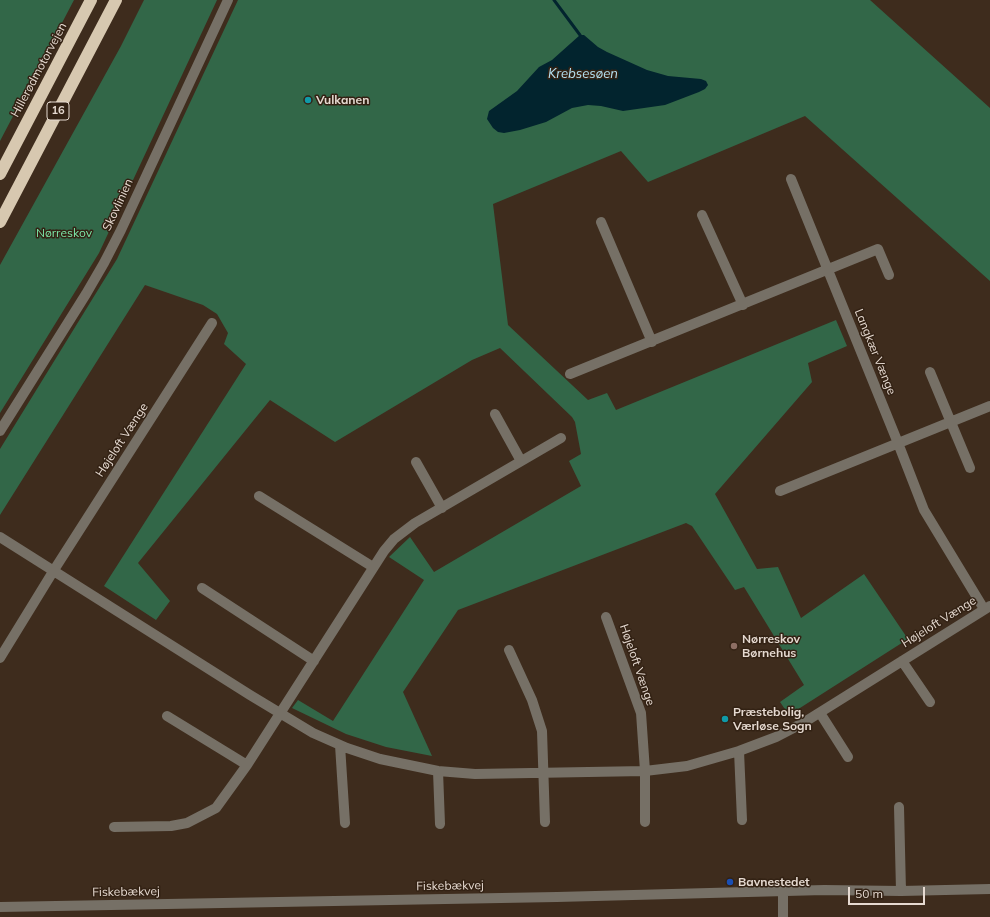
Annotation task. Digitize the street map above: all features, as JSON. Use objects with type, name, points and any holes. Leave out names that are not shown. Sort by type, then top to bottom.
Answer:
[{"type":"highway","name":"Hillerødmotorvejen","points":[[0,174],[91,0]]},
{"type":"highway","name":"16","points":[[0,222],[116,0]]},
{"type":"street","name":"Skovlinien","points":[[0,431],[104,263],[228,0]]},
{"type":"street","name":"Langkær Vænge","points":[[791,179],[924,510],[987,608]]},
{"type":"street","points":[[702,215],[743,305]]},
{"type":"street","points":[[601,222],[652,342]]},
{"type":"street","points":[[570,374],[878,249],[889,275]]},
{"type":"street","name":"Højeloft Vænge","points":[[0,658],[54,570],[212,323]]},
{"type":"street","points":[[930,372],[970,468]]},
{"type":"street","points":[[780,491],[990,406]]},
{"type":"street","points":[[495,414],[521,461]]},
{"type":"street","points":[[114,827],[171,826],[187,823],[216,808],[247,764],[279,712],[314,661],[384,551],[394,539],[415,523],[561,438]]},
{"type":"street","points":[[416,462],[442,508]]},
{"type":"street","points":[[259,496],[374,567]]},
{"type":"street","name":"Højeloft Vænge","points":[[0,537],[313,733],[340,745],[380,759],[438,771],[475,774],[644,771],[687,766],[739,751],[786,732],[820,713],[987,608]]},
{"type":"street","points":[[202,588],[314,661]]},
{"type":"street","name":"Højeloft Vænge","points":[[606,616],[641,713],[645,822]]},
{"type":"street","points":[[509,650],[532,700],[542,732],[545,822]]},
{"type":"street","name":"Højeloft Vænge","points":[[902,661],[930,702]]},
{"type":"street","points":[[820,713],[848,757]]},
{"type":"street","points":[[167,716],[247,764]]},
{"type":"street","points":[[340,745],[344,823]]},
{"type":"street","points":[[739,751],[742,820]]},
{"type":"street","points":[[438,771],[440,824]]},
{"type":"street","points":[[898,807],[900,891]]},
{"type":"street","name":"Fiskebækvej","points":[[0,907],[557,897],[783,891],[990,889]]},
{"type":"street","points":[[783,891],[783,917]]},
{"type":"green space","points":[[0,0],[74,0],[0,141]]},
{"type":"green space","name":"Nørreskov","points":[[144,0],[217,0],[99,253],[0,413],[0,265],[121,46]]},
{"type":"green space","points":[[238,0],[870,0],[990,108],[990,281],[805,116],[648,182],[621,151],[493,204],[508,325],[588,400],[607,393],[616,410],[836,320],[847,346],[808,363],[812,382],[715,494],[757,569],[778,567],[801,618],[864,574],[908,639],[789,715],[780,702],[804,685],[744,587],[735,590],[692,526],[686,523],[458,610],[403,692],[432,756],[386,747],[346,734],[292,708],[298,700],[333,721],[424,580],[389,557],[410,537],[434,572],[581,486],[569,461],[581,454],[575,422],[572,417],[500,348],[472,360],[335,442],[270,400],[138,563],[170,601],[156,620],[104,586],[246,364],[224,344],[228,333],[217,314],[203,305],[145,285],[0,515],[0,449],[117,259]]},
{"type":"water","name":"Krebsesøen","points":[[580,35],[584,35],[598,47],[607,52],[647,70],[668,76],[701,79],[706,81],[708,85],[705,89],[699,92],[665,105],[623,111],[601,106],[588,105],[572,108],[546,122],[520,130],[504,133],[498,132],[493,128],[487,119],[489,111],[517,91],[539,67],[552,60]]},
{"type":"waterway","points":[[554,0],[580,35]]},
{"type":"place","name":"Vulkanen","points":[[308,100]]},
{"type":"place","name":"Nørreskov Børnehus","points":[[734,646]]},
{"type":"place","name":"Præstebolig, Værløse Sogn","points":[[725,719]]},
{"type":"place","name":"Bavnestedet","points":[[730,882]]}]
